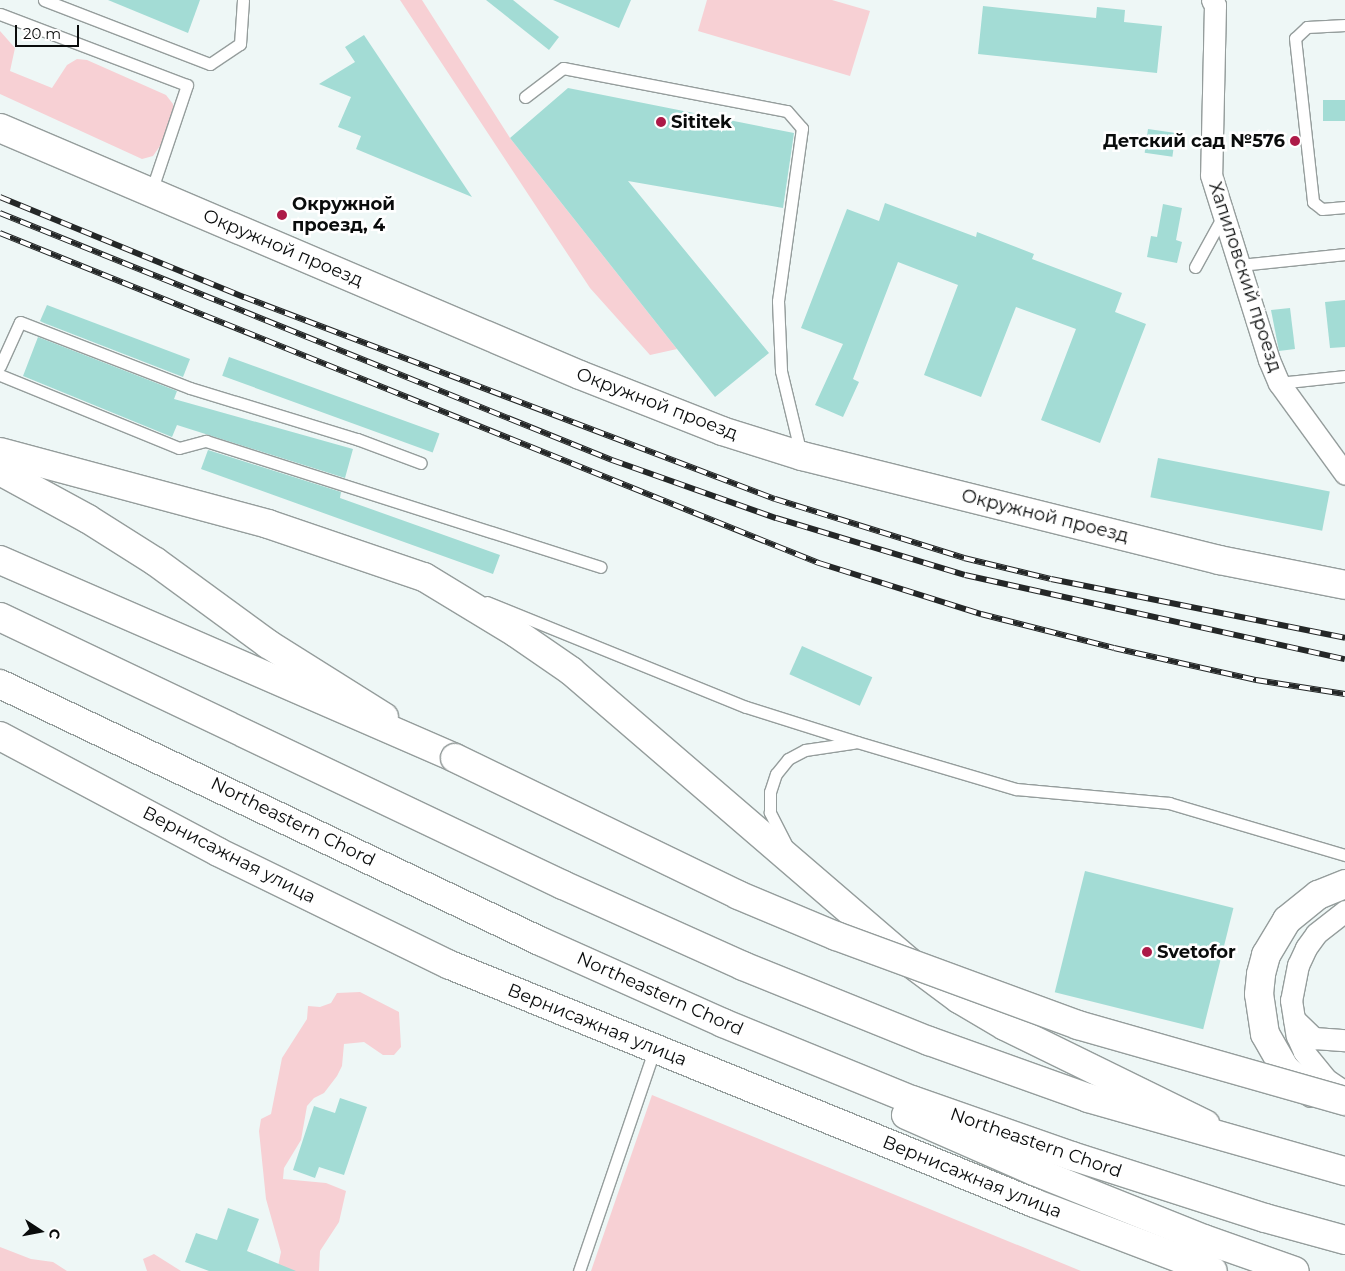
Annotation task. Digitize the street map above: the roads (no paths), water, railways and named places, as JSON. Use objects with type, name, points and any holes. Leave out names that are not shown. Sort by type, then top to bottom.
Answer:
[{"type":"main road","name":"Окружной проезд","points":[[0,128],[658,407],[802,456],[1219,560],[1345,585]]},
{"type":"main road","points":[[0,452],[268,524],[424,577],[516,633],[571,671],[908,961],[959,999],[1005,1026],[1245,1143]]},
{"type":"main road","points":[[0,471],[88,519],[156,562],[268,644],[348,696],[455,758]]},
{"type":"main road","points":[[0,560],[455,758],[738,895],[836,936],[1078,1025],[1345,1101]]},
{"type":"main road","points":[[0,617],[563,885],[743,966],[929,1041],[1088,1098],[1345,1172]]},
{"type":"main road","name":"Northeastern Chord","points":[[0,684],[542,942],[723,1024],[912,1100],[1082,1159],[1265,1218],[1345,1240]]},
{"type":"main road","name":"Вернисажная улица","points":[[0,736],[218,852],[450,965],[1034,1203],[1213,1271]]},
{"type":"main road","points":[[1345,884],[1318,895],[1287,920],[1266,955],[1259,994],[1265,1034],[1285,1070],[1315,1096],[1345,1108]]},
{"type":"main road","points":[[542,942],[679,1019],[1034,1171],[1204,1239],[1295,1271]]},
{"type":"street","name":"Хапиловский проезд","points":[[1212,0],[1215,5],[1211,175],[1269,360],[1279,383],[1345,474]]},
{"type":"street","points":[[1345,911],[1316,934],[1298,965],[1293,982],[1293,1018],[1297,1036],[1315,1067],[1345,1092]]},
{"type":"street","points":[[1293,1018],[1314,1038],[1345,1040]]},
{"type":"lane","points":[[44,0],[210,64],[240,44],[243,0]]},
{"type":"lane","points":[[0,14],[187,85],[151,192]]},
{"type":"lane","points":[[1345,25],[1307,27],[1295,38],[1313,202],[1322,209],[1345,207]]},
{"type":"lane","points":[[525,98],[562,68],[787,111],[802,128],[778,300],[781,371],[802,456]]},
{"type":"lane","points":[[1195,267],[1224,215]]},
{"type":"lane","points":[[1240,264],[1345,254]]},
{"type":"lane","points":[[0,366],[20,322],[190,388],[357,439],[421,463]]},
{"type":"lane","points":[[0,375],[179,448],[206,441],[600,567]]},
{"type":"lane","points":[[1279,383],[1345,376]]},
{"type":"lane","points":[[424,577],[746,707],[858,742],[1016,789],[1168,803],[1345,855]]},
{"type":"lane","points":[[817,882],[786,844],[773,821],[769,802],[772,783],[788,760],[805,750],[858,742]]},
{"type":"lane","points":[[578,1271],[654,1048]]},
{"type":"railway","points":[[0,197],[244,297],[775,499],[964,558],[1051,579],[1345,638]]},
{"type":"railway","points":[[0,213],[612,460],[776,518],[965,575],[1345,659]]},
{"type":"railway","points":[[0,233],[819,563],[981,614],[1114,648],[1256,680],[1345,694]]},
{"type":"place","name":"Sititek","points":[[661,122]]},
{"type":"place","name":"Детский сад №576","points":[[1295,141]]},
{"type":"place","name":"Окружной проезд, 4","points":[[282,215]]},
{"type":"place","name":"Svetofor","points":[[1147,952]]}]
